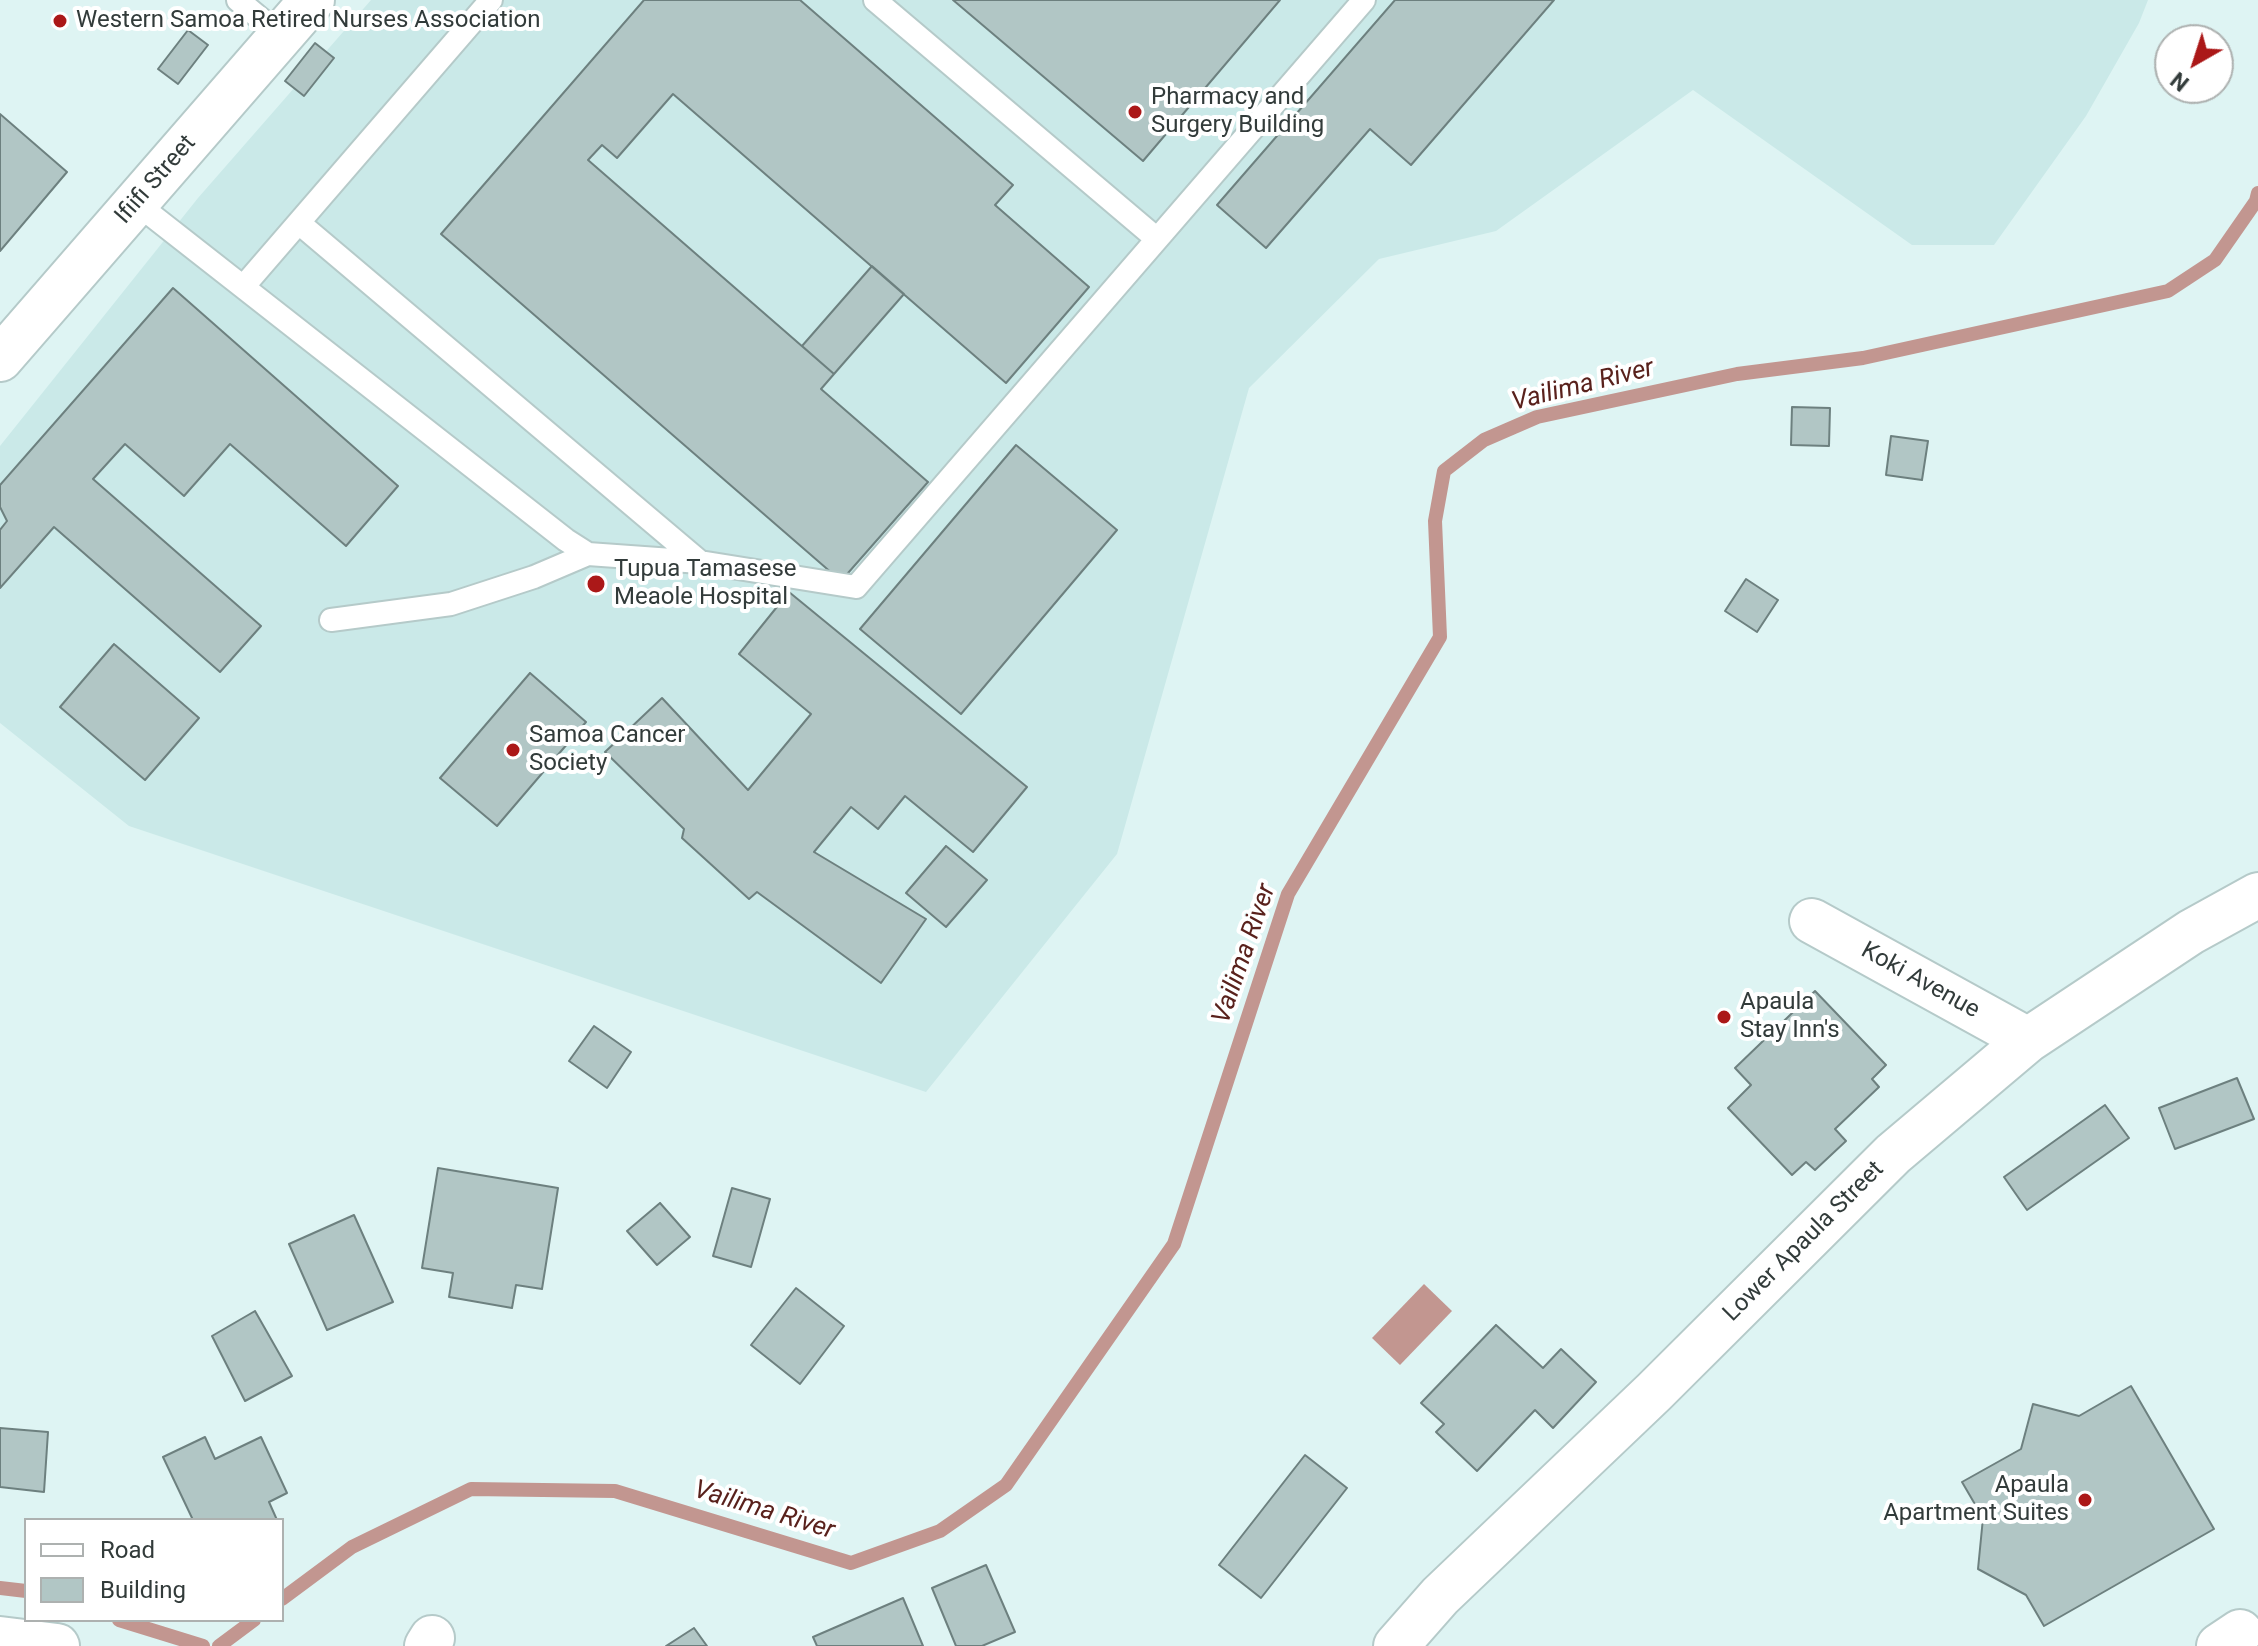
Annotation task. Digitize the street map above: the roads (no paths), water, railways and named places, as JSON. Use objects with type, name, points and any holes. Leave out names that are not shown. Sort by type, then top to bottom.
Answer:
[{"type":"street","name":"Ifiifi Street","points":[[0,359],[312,0]]},
{"type":"street","name":"Lower Apaula Street","points":[[1396,1646],[1440,1596],[1654,1392],[1893,1154],[2028,1040],[2191,932],[2258,895]]},
{"type":"street","name":"Koki Avenue","points":[[1812,921],[2028,1040]]},
{"type":"street","points":[[0,1639],[57,1646]]},
{"type":"lane","points":[[238,0],[281,36]]},
{"type":"lane","points":[[243,287],[491,0]]},
{"type":"lane","points":[[875,0],[1157,239]]},
{"type":"lane","points":[[331,620],[451,604],[534,577],[588,554],[700,562],[856,587],[1364,0]]},
{"type":"lane","points":[[136,203],[566,540],[588,554]]},
{"type":"lane","points":[[299,223],[700,562]]},
{"type":"waterway","name":"Vailima River","points":[[284,1598],[352,1547],[471,1489],[615,1491],[851,1563],[940,1531],[1006,1485],[1174,1244],[1288,894],[1440,637],[1435,521],[1444,471],[1484,440],[1537,417],[1737,374],[1863,358],[2168,291],[2215,260],[2256,201],[2258,193]]},
{"type":"waterway","name":"Vailima River","points":[[0,1588],[24,1591]]},
{"type":"waterway","name":"Vailima River","points":[[125,1622],[203,1646]]},
{"type":"waterway","name":"Vailima River","points":[[219,1646],[251,1622]]},
{"type":"place","name":"Western Samoa Retired Nurses Association","points":[[60,21]]},
{"type":"place","name":"Pharmacy and Surgery Building","points":[[1135,112]]},
{"type":"place","name":"Tupua Tamasese Meaole Hospital","points":[[596,584]]},
{"type":"place","name":"Samoa Cancer Society","points":[[513,750]]},
{"type":"place","name":"Apaula Stay Inn's","points":[[1724,1017]]},
{"type":"place","name":"Apaula Apartment Suites","points":[[2085,1500]]}]
